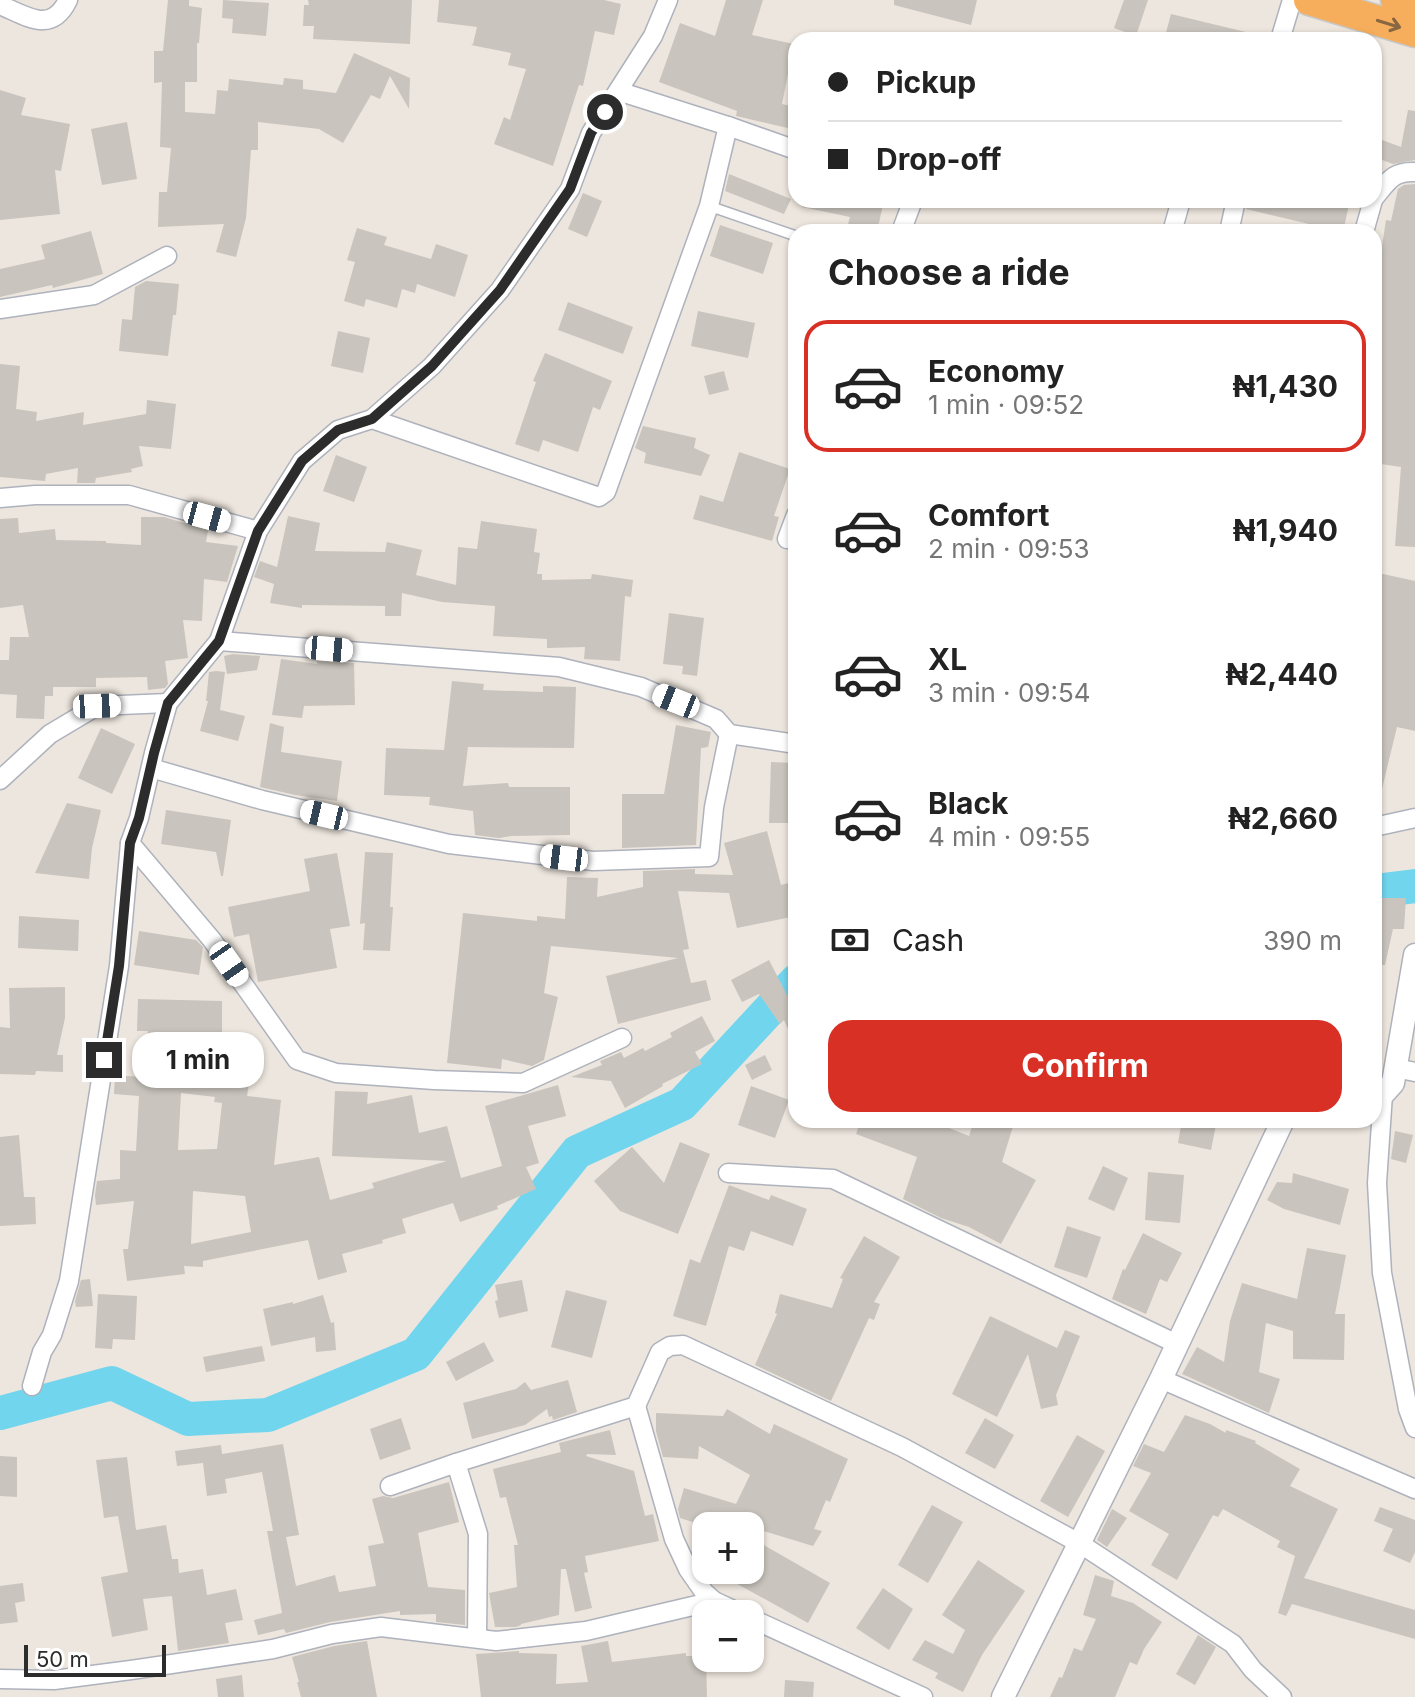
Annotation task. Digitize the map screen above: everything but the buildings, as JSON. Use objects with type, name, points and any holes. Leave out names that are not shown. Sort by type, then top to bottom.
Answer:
[{"type":"highway","points":[[1309,0],[1415,32]]},
{"type":"highway","points":[[1396,0],[1415,6]]},
{"type":"street","points":[[0,5],[41,21],[54,19],[68,0]]},
{"type":"street","points":[[32,1386],[69,1281],[119,966],[130,843],[168,703],[219,641],[258,531],[302,461],[338,430],[372,419],[432,366],[500,290],[570,189],[591,133],[653,36],[668,0]]},
{"type":"street","points":[[1282,32],[1292,0]]},
{"type":"street","points":[[618,91],[788,147]]},
{"type":"street","points":[[372,419],[599,497],[606,492],[709,206],[728,126]]},
{"type":"street","points":[[1382,189],[1401,172],[1415,172]]},
{"type":"street","points":[[0,309],[94,295],[167,256]]},
{"type":"street","points":[[0,498],[129,495],[258,531]]},
{"type":"street","points":[[219,641],[559,667],[641,687],[716,719],[729,734],[788,743]]},
{"type":"street","points":[[0,780],[50,734],[97,706],[168,703]]},
{"type":"street","points":[[151,768],[262,800],[449,844],[593,861],[709,857],[714,807],[729,734]]},
{"type":"street","points":[[1382,825],[1415,818]]},
{"type":"street","points":[[130,843],[212,940],[297,1060],[336,1073],[523,1083],[622,1038]]},
{"type":"street","points":[[1382,1093],[1405,1070],[1415,955]]},
{"type":"street","points":[[1003,1697],[1161,1379],[1279,1128]]},
{"type":"street","points":[[1378,1128],[1377,1183],[1382,1273],[1407,1361],[1408,1409],[1415,1428]]},
{"type":"street","points":[[728,1173],[833,1179],[1177,1344]]},
{"type":"street","points":[[0,1679],[55,1688],[381,1627],[496,1641],[586,1631],[705,1599],[674,1539],[636,1406],[660,1352],[670,1346],[683,1345],[902,1447],[1079,1543],[1233,1644],[1253,1670],[1282,1697]]},
{"type":"street","points":[[1161,1379],[1415,1489]]},
{"type":"street","points":[[390,1486],[636,1406]]},
{"type":"street","points":[[456,1463],[478,1534],[477,1638]]},
{"type":"street","points":[[764,1624],[923,1697]]},
{"type":"lane","points":[[709,206],[788,233]]},
{"type":"waterway","points":[[1382,890],[1415,886]]},
{"type":"waterway","points":[[0,1413],[112,1383],[188,1419],[268,1415],[416,1354],[577,1152],[682,1104],[788,990]]},
{"type":"route","points":[[104,1060],[119,966],[130,843],[168,703],[219,641],[258,531],[302,461],[338,430],[372,419],[432,366],[500,290],[570,189],[591,133],[605,112]]}]
